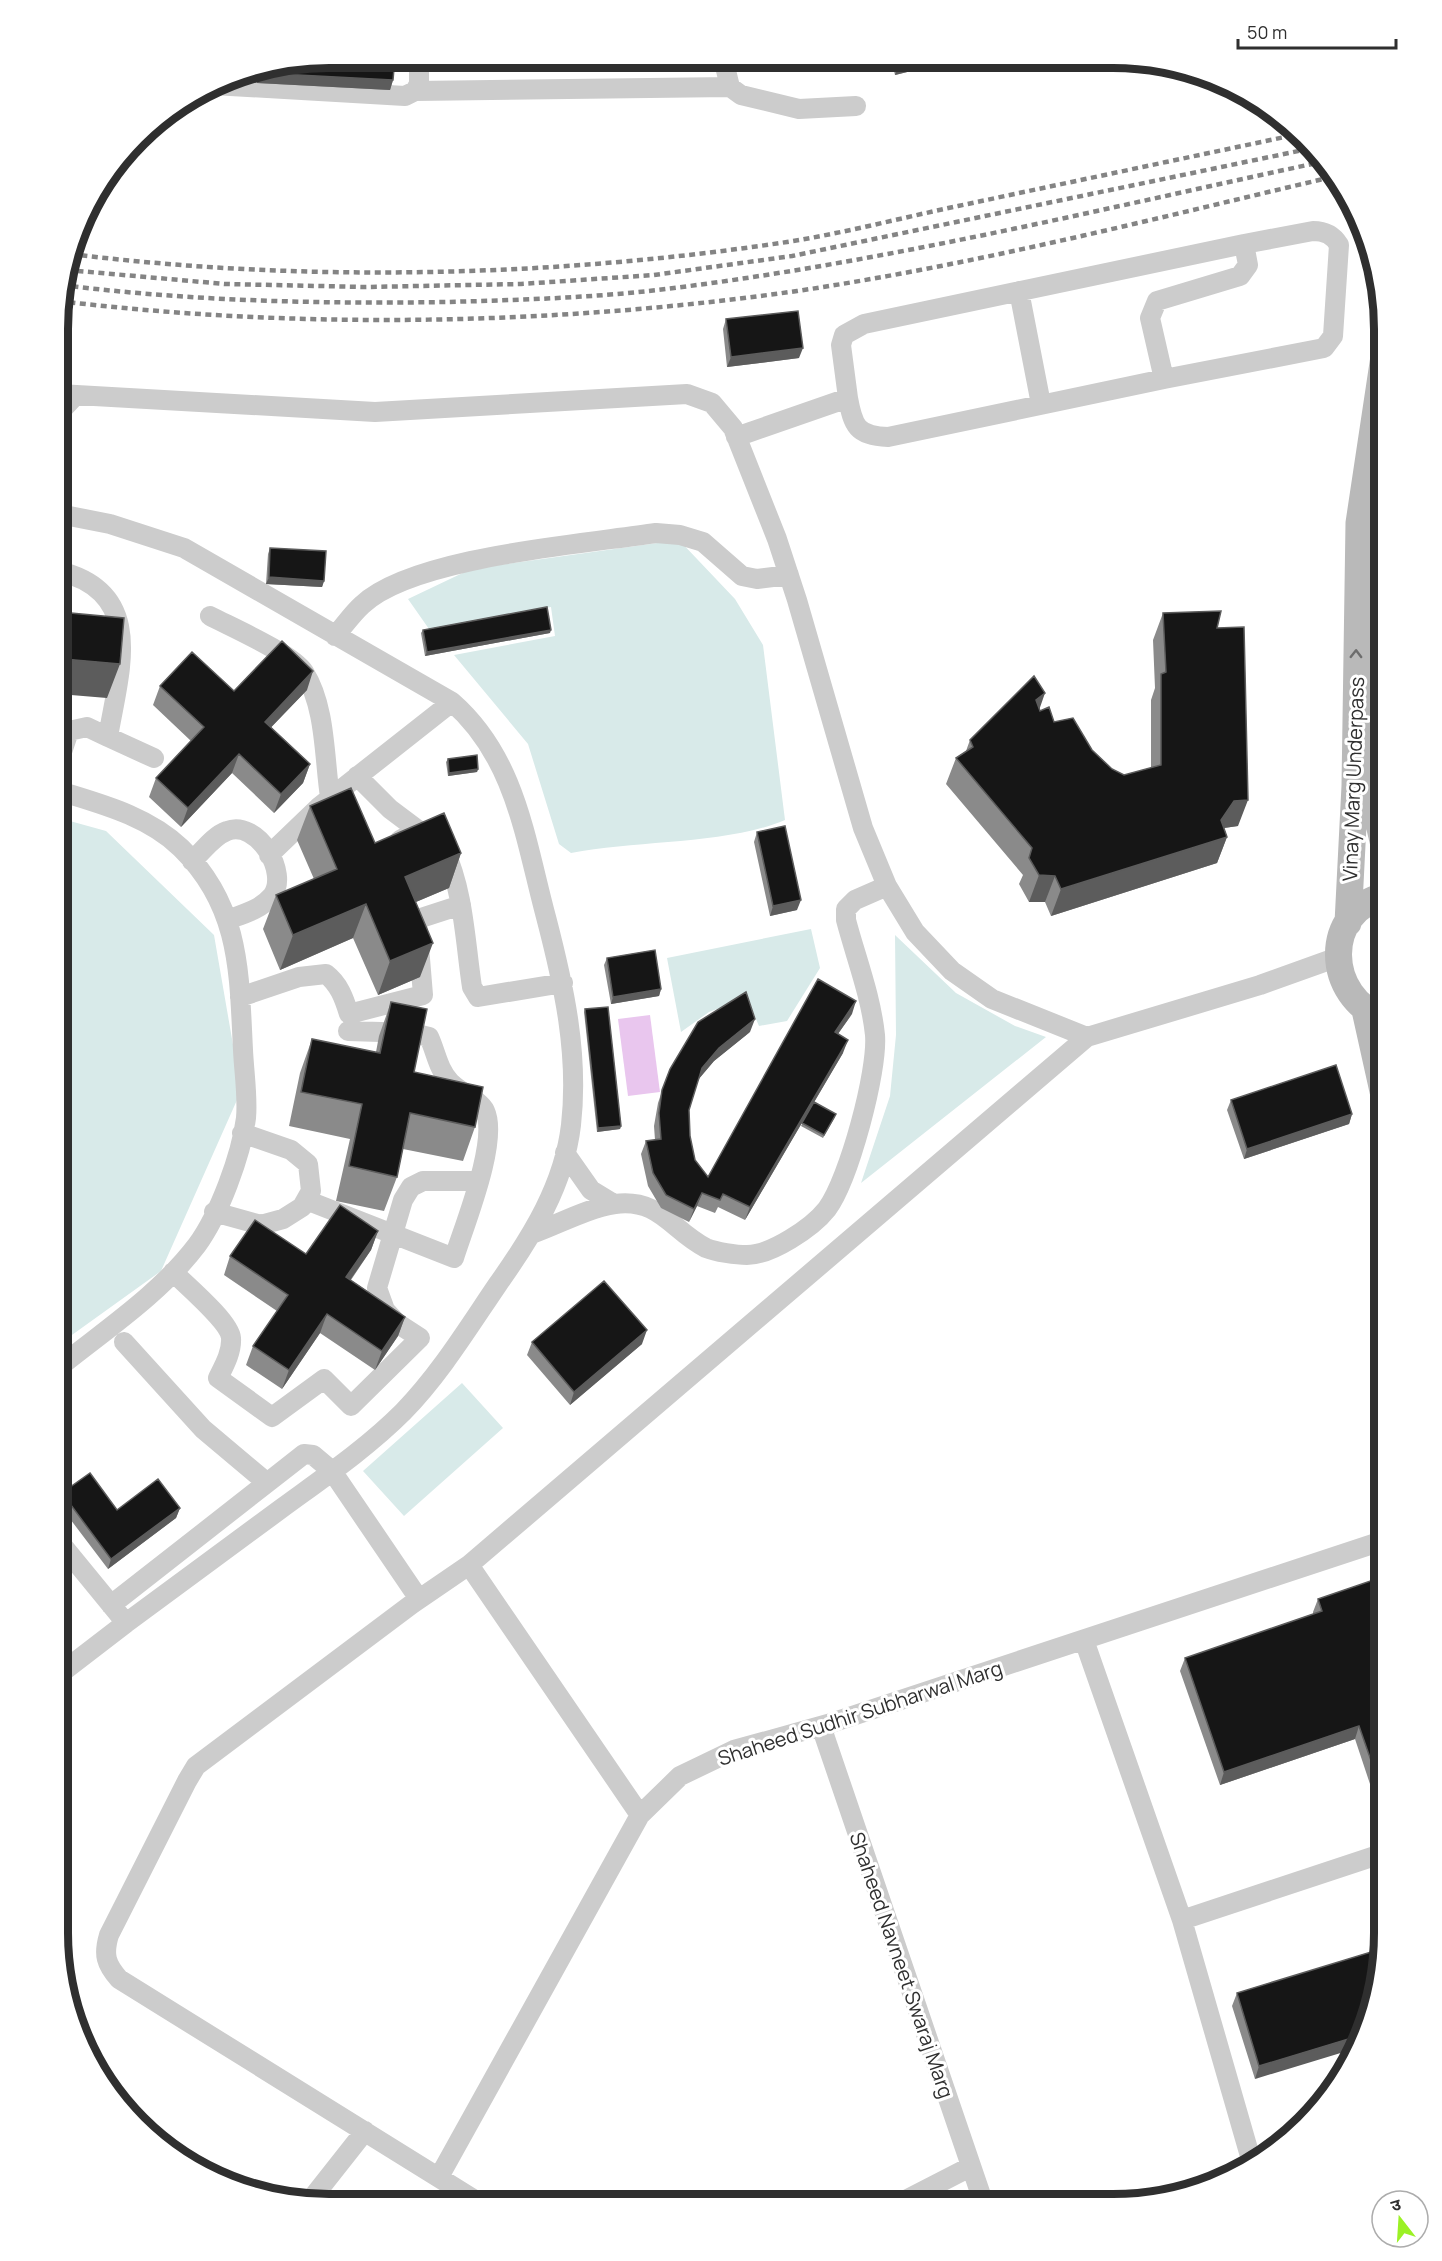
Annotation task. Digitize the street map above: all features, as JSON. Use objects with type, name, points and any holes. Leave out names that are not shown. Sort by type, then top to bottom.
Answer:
[{"type":"main road","name":"Vinay Marg Underpass","points":[[1338,957],[1341,939],[1348,923],[1355,786],[1359,523],[1374,423]]},
{"type":"main road","points":[[1348,923],[1362,908],[1374,902]]},
{"type":"main road","points":[[1338,957],[1341,977],[1350,995],[1374,1013]]},
{"type":"street","points":[[415,92],[419,84],[419,68]]},
{"type":"street","points":[[725,68],[730,87]]},
{"type":"street","points":[[232,86],[405,96],[415,92],[730,87],[741,95],[799,109],[855,106]]},
{"type":"street","points":[[1313,231],[1322,231],[1335,239],[1339,245],[1333,336],[1324,348],[888,437],[874,437],[859,430],[852,418],[848,398],[841,345],[844,335],[864,324],[1019,291],[1313,231]]},
{"type":"street","points":[[1164,379],[1150,318],[1152,308],[1165,297],[1240,276],[1248,265],[1244,244]]},
{"type":"street","points":[[1019,291],[1041,404]]},
{"type":"street","points":[[68,394],[375,412],[687,394],[712,404],[733,428],[789,575],[863,828],[887,886],[915,932],[952,971],[992,999],[1087,1037]]},
{"type":"street","points":[[736,436],[848,398]]},
{"type":"street","points":[[68,516],[110,524],[183,548],[452,702],[472,720],[492,748],[517,799],[563,982],[571,1028],[574,1078],[571,1128],[558,1181],[534,1233],[442,1368],[401,1413],[332,1472],[68,1668]]},
{"type":"street","points":[[336,636],[362,604],[420,573],[497,557],[656,533],[680,535],[703,542],[742,576],[757,579],[789,575]]},
{"type":"street","points":[[68,575],[86,582],[109,598],[118,616],[122,653],[108,737]]},
{"type":"street","points":[[210,616],[292,660],[304,671],[319,710],[330,797],[350,820]]},
{"type":"street","points":[[269,855],[330,797],[452,702]]},
{"type":"street","points":[[68,734],[69,731],[87,727],[154,758]]},
{"type":"street","points":[[357,776],[390,809],[443,846],[453,867],[461,905],[472,987],[478,997],[563,982]]},
{"type":"street","points":[[68,794],[118,810],[153,827],[180,847],[214,891],[228,920],[234,942],[240,997],[246,1118],[234,1164],[198,1244],[173,1272],[68,1360]]},
{"type":"street","points":[[192,861],[211,841],[228,830],[243,830],[255,836],[269,855],[278,875],[273,895],[256,909],[228,920]]},
{"type":"street","points":[[380,847],[392,844],[418,830]]},
{"type":"street","points":[[534,1233],[614,1204],[635,1204],[655,1209],[707,1248],[748,1255],[795,1239],[827,1208],[847,1167],[870,1085],[875,1037],[867,993],[846,920],[846,909],[855,900],[887,886]]},
{"type":"street","points":[[348,1022],[423,995],[417,922],[421,918],[461,905]]},
{"type":"street","points":[[466,2194],[119,1979],[108,1966],[105,1950],[140,1873],[196,1766],[419,1599],[469,1565],[1087,1037],[1260,985],[1338,957]]},
{"type":"street","points":[[240,997],[299,977],[326,974],[334,980],[343,996],[348,1022],[346,1051]]},
{"type":"street","points":[[306,1200],[454,1258],[485,1160],[488,1126],[485,1111],[478,1103],[466,1097],[449,1082],[439,1066],[429,1036],[348,1022]]},
{"type":"street","points":[[214,1212],[261,1225],[283,1219],[302,1207],[311,1191],[308,1164],[291,1150],[242,1133]]},
{"type":"street","points":[[565,1153],[591,1190],[614,1204]]},
{"type":"street","points":[[173,1272],[223,1321],[231,1335],[231,1346],[218,1378],[231,1390],[272,1417],[324,1379],[351,1406],[420,1338],[397,1323],[385,1310],[377,1288],[395,1234],[403,1200],[411,1187],[423,1181],[478,1181]]},
{"type":"street","points":[[124,1342],[203,1429],[266,1482]]},
{"type":"street","points":[[111,1605],[304,1454],[313,1455],[332,1472],[419,1599]]},
{"type":"street","name":"Shaheed Sudhir Subharwal Marg","points":[[439,2177],[640,1815],[681,1776],[734,1750],[821,1726],[1374,1543]]},
{"type":"street","points":[[68,1557],[126,1623]]},
{"type":"street","points":[[469,1565],[640,1815]]},
{"type":"street","points":[[1084,1640],[1182,1920],[1250,2154]]},
{"type":"street","name":"Shaheed Navneet Swaraj Marg","points":[[821,1726],[980,2194]]},
{"type":"street","points":[[1182,1920],[1374,1855]]},
{"type":"street","points":[[316,2193],[365,2131]]},
{"type":"street","points":[[918,2194],[970,2167]]},
{"type":"shaded area","points":[[679,540],[735,599],[763,645],[785,820],[736,834],[571,853],[559,844],[528,744],[454,655],[555,636],[551,607],[429,629],[408,599],[471,569]]},
{"type":"shaded area","points":[[68,820],[106,831],[214,935],[241,1091],[161,1271],[68,1338]]},
{"type":"shaded area","points":[[811,929],[820,968],[787,1021],[759,1026],[747,998],[709,1012],[681,1032],[667,958]]},
{"type":"shaded area","points":[[895,935],[956,993],[1015,1026],[1046,1037],[861,1183],[890,1096],[896,1035]]},
{"type":"shaded area","points":[[650,1015],[660,1092],[628,1096],[618,1019]]},
{"type":"shaded area","points":[[462,1383],[503,1428],[404,1516],[363,1471]]},
{"type":"building","points":[[312,68],[394,68],[393,80],[274,74]]},
{"type":"building","points":[[798,311],[803,348],[731,357],[726,319]]},
{"type":"building","points":[[270,548],[326,551],[324,581],[269,577]]},
{"type":"building","points":[[547,607],[551,630],[427,652],[423,630]]},
{"type":"building","points":[[1221,611],[1217,628],[1244,627],[1248,800],[1234,801],[1221,820],[1227,837],[1061,889],[1055,876],[1039,875],[1029,858],[1032,848],[956,758],[973,747],[970,740],[1034,676],[1045,693],[1036,700],[1040,711],[1049,707],[1054,722],[1073,718],[1092,750],[1112,769],[1124,775],[1161,765],[1161,674],[1166,672],[1163,613]]},
{"type":"building","points":[[68,613],[124,618],[120,664],[68,659]]},
{"type":"building","points":[[282,641],[313,671],[265,722],[310,764],[281,794],[239,754],[188,808],[156,778],[204,727],[160,686],[192,652],[234,691]]},
{"type":"building","points":[[477,755],[478,769],[449,773],[448,759]]},
{"type":"building","points":[[351,788],[375,843],[444,813],[461,853],[405,877],[433,943],[390,961],[366,904],[293,935],[276,895],[337,869],[310,806]]},
{"type":"building","points":[[785,826],[801,900],[773,906],[757,832]]},
{"type":"building","points":[[655,950],[661,989],[613,997],[607,958]]},
{"type":"building","points":[[818,979],[856,1001],[835,1032],[848,1040],[750,1207],[723,1194],[720,1200],[702,1193],[694,1209],[666,1195],[653,1173],[646,1141],[661,1139],[659,1113],[662,1090],[670,1069],[698,1022],[746,992],[755,1019],[719,1048],[702,1068],[689,1110],[690,1136],[695,1160],[708,1177]]},
{"type":"building","points":[[391,1002],[427,1009],[414,1072],[483,1087],[475,1127],[410,1113],[397,1177],[349,1166],[362,1104],[301,1092],[312,1039],[380,1053]]},
{"type":"building","points":[[608,1007],[621,1126],[598,1128],[585,1009]]},
{"type":"building","points":[[1336,1065],[1352,1114],[1247,1149],[1231,1100]]},
{"type":"building","points":[[814,1102],[836,1114],[824,1135],[802,1123]]},
{"type":"building","points":[[340,1205],[378,1231],[346,1277],[405,1317],[382,1351],[327,1314],[289,1370],[253,1346],[288,1295],[230,1256],[255,1220],[306,1254]]},
{"type":"building","points":[[604,1281],[647,1330],[574,1392],[532,1342]]},
{"type":"building","points":[[90,1473],[117,1510],[158,1479],[180,1508],[111,1559],[68,1501],[68,1489]]},
{"type":"building","points":[[1374,1580],[1374,1769],[1359,1726],[1224,1772],[1185,1658],[1322,1611],[1318,1599]]},
{"type":"building","points":[[1374,1951],[1366,2000],[1352,2038],[1259,2066],[1237,1993]]},
{"type":"railway","points":[[78,255],[249,269],[339,272],[520,269],[610,263],[787,242],[1289,136]]},
{"type":"railway","points":[[74,271],[225,284],[366,287],[521,284],[654,275],[792,256],[1304,150]]},
{"type":"railway","points":[[72,286],[206,298],[350,302],[447,302],[632,293],[742,279],[910,250],[1315,163]]},
{"type":"railway","points":[[69,302],[242,316],[335,320],[428,320],[522,317],[707,302],[797,291],[933,268],[1326,178]]}]
